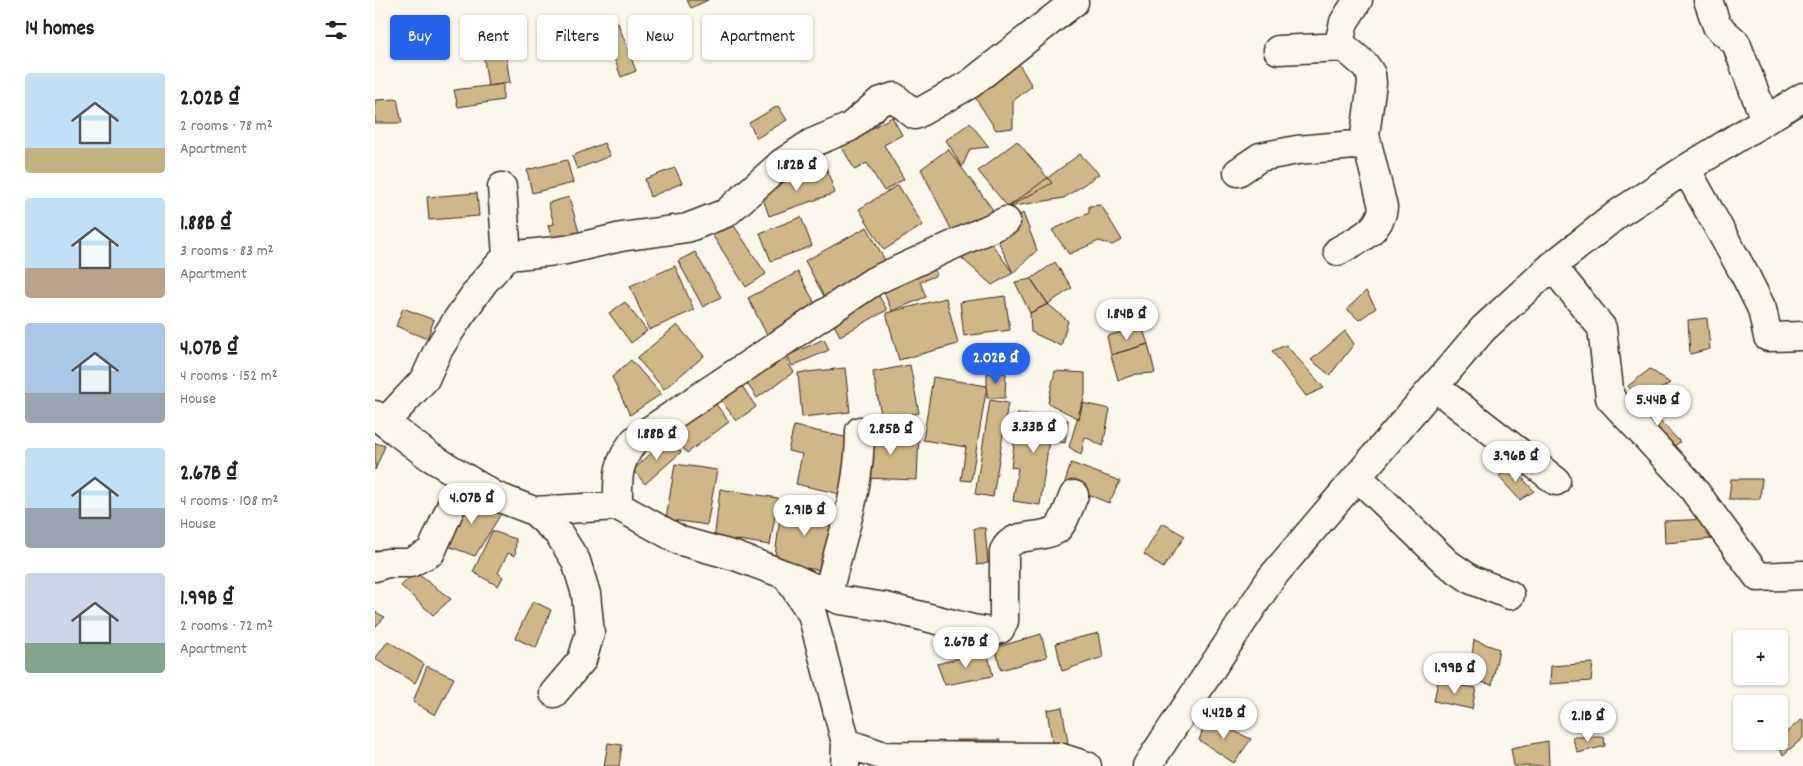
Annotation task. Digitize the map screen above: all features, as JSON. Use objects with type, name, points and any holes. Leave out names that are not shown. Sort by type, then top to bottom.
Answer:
[{"type":"street","points":[[1338,251],[1373,230],[1382,217],[1381,195],[1365,135],[1372,83],[1371,74],[1365,65],[1344,47],[1340,39],[1341,30],[1358,0]]},
{"type":"street","points":[[1709,0],[1717,26],[1736,43],[1765,120]]},
{"type":"street","points":[[554,693],[581,660],[590,633],[586,594],[576,561],[559,534],[534,511],[495,496],[429,456],[380,419],[425,379],[438,350],[457,320],[483,283],[507,256],[566,250],[621,237],[687,228],[726,213],[782,162],[812,143],[850,127],[879,102],[894,97],[915,114],[970,84],[1074,2]]},
{"type":"street","points":[[1278,50],[1344,47]]},
{"type":"street","points":[[1147,766],[1271,577],[1483,329],[1552,266],[1619,213],[1803,97]]},
{"type":"street","points":[[1238,172],[1260,157],[1297,150],[1366,144]]},
{"type":"street","points":[[1686,169],[1746,277],[1761,309],[1768,337],[1803,336]]},
{"type":"street","points":[[502,187],[507,256]]},
{"type":"street","points":[[618,506],[619,473],[623,456],[634,441],[874,281],[1006,222]]},
{"type":"street","points":[[1552,266],[1602,328],[1610,398],[1688,482],[1758,577],[1803,575]]},
{"type":"street","points":[[1435,387],[1556,481]]},
{"type":"street","points":[[828,594],[859,474],[860,431]]},
{"type":"street","points":[[375,567],[387,564],[410,563],[431,552],[465,477]]},
{"type":"street","points":[[1358,477],[1447,563],[1472,580],[1510,595]]},
{"type":"street","points":[[534,511],[618,506],[681,541],[735,556],[786,575],[840,600],[886,607],[947,624],[991,632],[1000,629],[1003,621],[1004,551],[1007,544],[1017,539],[1047,534],[1058,529],[1074,495]]},
{"type":"street","points":[[786,575],[812,614],[845,754],[1059,757],[1087,766]]},
{"type":"building","points":[[687,0],[708,0],[691,8]]},
{"type":"building","points":[[618,23],[628,50],[628,60],[632,60],[636,71],[621,77],[615,60],[618,60]]},
{"type":"building","points":[[484,60],[507,60],[510,83],[488,86]]},
{"type":"building","points":[[1017,61],[1032,86],[1013,101],[1013,128],[996,130],[971,91]]},
{"type":"building","points":[[503,84],[503,100],[458,107],[454,90]]},
{"type":"building","points":[[397,99],[402,123],[375,123],[375,100]]},
{"type":"building","points":[[778,106],[787,120],[757,138],[749,123]]},
{"type":"building","points":[[892,117],[902,135],[884,145],[904,179],[884,191],[867,163],[855,170],[841,146]]},
{"type":"building","points":[[970,123],[989,147],[970,149],[962,167],[946,140]]},
{"type":"building","points":[[1017,141],[1052,183],[1008,207],[978,171]]},
{"type":"building","points":[[604,143],[610,156],[577,169],[572,156]]},
{"type":"building","points":[[948,149],[993,210],[954,235],[921,169]]},
{"type":"building","points":[[1080,154],[1099,174],[1064,198],[1008,207]]},
{"type":"building","points":[[567,160],[573,183],[532,193],[527,170]]},
{"type":"building","points":[[826,167],[835,193],[769,216],[760,190]]},
{"type":"building","points":[[675,168],[682,183],[650,197],[645,179]]},
{"type":"building","points":[[898,185],[923,225],[884,250],[859,209]]},
{"type":"building","points":[[477,193],[479,216],[429,220],[427,197]]},
{"type":"building","points":[[569,197],[579,232],[552,240],[548,225],[554,224],[548,203]]},
{"type":"building","points":[[1101,205],[1122,240],[1112,245],[1099,241],[1069,254],[1052,230],[1089,213],[1089,206]]},
{"type":"building","points":[[1023,213],[1037,250],[1013,273],[994,232]]},
{"type":"building","points":[[801,217],[812,246],[771,261],[760,233]]},
{"type":"building","points":[[729,218],[766,274],[746,287],[709,230]]},
{"type":"building","points":[[867,227],[888,266],[826,300],[805,261]]},
{"type":"building","points":[[986,236],[1013,273],[992,285],[956,253]]},
{"type":"building","points":[[695,252],[721,297],[703,307],[678,261]]},
{"type":"building","points":[[1055,262],[1072,288],[1048,304],[1031,279]]},
{"type":"building","points":[[932,264],[937,275],[920,282],[926,297],[892,311],[881,286]]},
{"type":"building","points":[[675,266],[694,310],[649,330],[630,286]]},
{"type":"building","points":[[798,272],[818,309],[767,335],[748,298]]},
{"type":"building","points":[[1031,279],[1048,304],[1030,313],[1015,282]]},
{"type":"building","points":[[876,291],[887,310],[840,336],[830,317]]},
{"type":"building","points":[[1366,291],[1376,308],[1359,320],[1347,309]]},
{"type":"building","points":[[1005,296],[1010,330],[964,336],[960,302]]},
{"type":"building","points":[[946,298],[958,344],[899,360],[886,313]]},
{"type":"building","points":[[625,302],[647,331],[631,343],[609,313]]},
{"type":"building","points":[[1048,304],[1068,321],[1061,346],[1031,332],[1030,313]]},
{"type":"building","points":[[403,308],[434,320],[427,339],[396,326]]},
{"type":"building","points":[[1707,318],[1710,349],[1690,354],[1688,320]]},
{"type":"building","points":[[677,325],[704,356],[664,389],[637,358]]},
{"type":"building","points":[[1142,327],[1148,344],[1111,355],[1107,336]]},
{"type":"building","points":[[1345,331],[1354,344],[1330,375],[1311,360]]},
{"type":"building","points":[[824,339],[829,350],[792,366],[787,356]]},
{"type":"building","points":[[1148,344],[1155,373],[1137,374],[1118,380],[1111,355]]},
{"type":"building","points":[[1286,345],[1324,388],[1306,396],[1272,351]]},
{"type":"building","points":[[783,356],[794,372],[757,398],[746,382]]},
{"type":"building","points":[[631,360],[661,394],[630,415],[612,377]]},
{"type":"building","points":[[910,365],[919,413],[882,420],[873,372]]},
{"type":"building","points":[[845,368],[850,412],[802,417],[798,373]]},
{"type":"building","points":[[1650,369],[1670,383],[1640,402],[1628,386]]},
{"type":"building","points":[[1055,371],[1085,373],[1085,394],[1079,419],[1048,403]]},
{"type":"building","points":[[987,373],[1006,373],[1005,398],[987,398]]},
{"type":"building","points":[[933,377],[987,386],[971,481],[961,480],[966,447],[923,440]]},
{"type":"building","points":[[740,383],[756,407],[736,421],[719,397]]},
{"type":"building","points":[[713,400],[729,422],[687,453],[671,431]]},
{"type":"building","points":[[990,400],[1008,403],[993,497],[975,494]]},
{"type":"building","points":[[1082,403],[1110,409],[1103,446],[1085,437],[1081,455],[1069,447]]},
{"type":"building","points":[[1646,406],[1680,442],[1670,449],[1635,410]]},
{"type":"building","points":[[1018,413],[1068,420],[1065,443],[1049,440],[1040,505],[1013,501],[1018,468],[1011,467]]},
{"type":"building","points":[[794,426],[858,440],[845,495],[796,484],[802,454],[788,451]]},
{"type":"building","points":[[866,431],[919,433],[917,480],[864,478]]},
{"type":"building","points":[[668,438],[681,452],[645,484],[633,470]]},
{"type":"building","points":[[375,443],[385,446],[375,470]]},
{"type":"building","points":[[1071,463],[1120,481],[1109,503],[1064,485]]},
{"type":"building","points":[[1509,463],[1534,491],[1520,500],[1499,477]]},
{"type":"building","points":[[675,464],[717,470],[707,525],[666,519]]},
{"type":"building","points":[[1731,479],[1762,479],[1760,499],[1729,499]]},
{"type":"building","points":[[720,489],[778,498],[770,545],[738,540],[737,546],[714,542]]},
{"type":"building","points":[[466,495],[504,509],[475,556],[443,544]]},
{"type":"building","points":[[782,503],[837,511],[829,571],[774,564]]},
{"type":"building","points":[[1710,519],[1712,539],[1665,543],[1664,521]]},
{"type":"building","points":[[1162,523],[1185,536],[1163,568],[1144,554]]},
{"type":"building","points":[[974,528],[985,528],[988,563],[977,565]]},
{"type":"building","points":[[492,531],[516,539],[515,556],[508,553],[498,573],[503,577],[498,586],[473,572]]},
{"type":"building","points":[[415,572],[451,599],[433,615],[401,586]]},
{"type":"building","points":[[533,601],[551,610],[536,648],[515,638]]},
{"type":"building","points":[[375,612],[385,617],[375,627]]},
{"type":"building","points":[[1099,633],[1103,657],[1062,671],[1056,643]]},
{"type":"building","points":[[1041,634],[1047,657],[1001,670],[995,648]]},
{"type":"building","points":[[1474,640],[1499,649],[1492,685],[1464,677],[1471,663]]},
{"type":"building","points":[[388,641],[424,664],[415,683],[375,659]]},
{"type":"building","points":[[987,651],[993,676],[945,685],[937,664]]},
{"type":"building","points":[[1593,663],[1591,681],[1550,684],[1551,666]]},
{"type":"building","points":[[427,666],[454,678],[435,715],[413,702]]},
{"type":"building","points":[[1438,681],[1476,688],[1472,709],[1434,701]]},
{"type":"building","points":[[1062,707],[1068,743],[1053,748],[1047,710]]},
{"type":"building","points":[[1207,719],[1251,739],[1234,763],[1199,740]]},
{"type":"building","points":[[1801,720],[1803,721],[1803,738],[1783,755],[1780,750],[1788,750],[1788,731]]},
{"type":"building","points":[[1572,737],[1604,737],[1605,746],[1578,753]]},
{"type":"building","points":[[956,740],[1000,740],[997,748],[955,748]]},
{"type":"building","points":[[1548,741],[1549,766],[1514,766],[1511,748]]},
{"type":"building","points":[[608,743],[622,745],[619,766],[604,766]]}]
